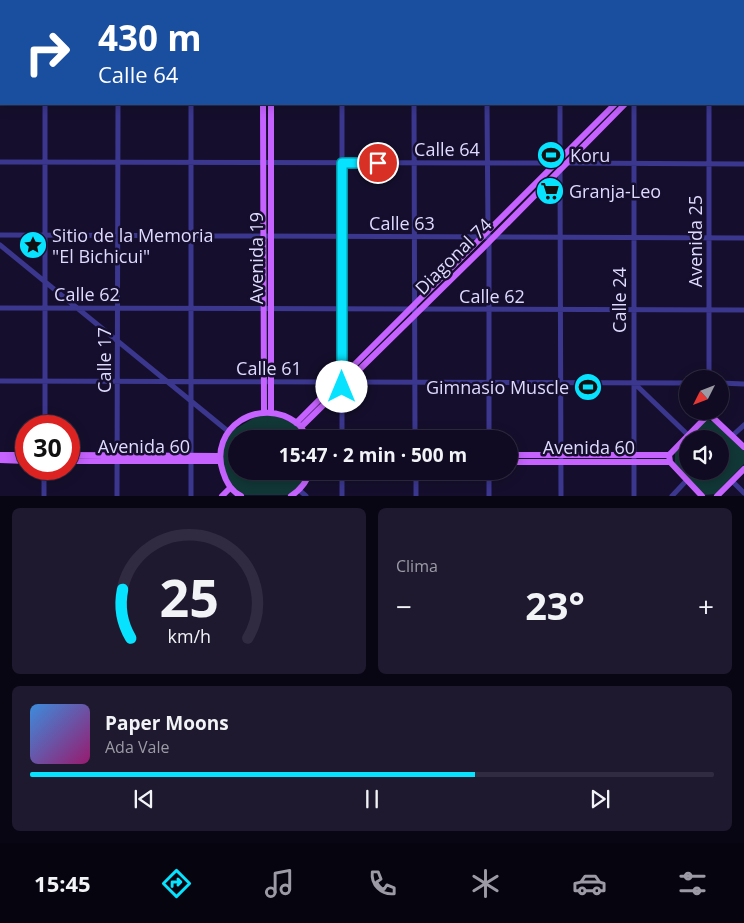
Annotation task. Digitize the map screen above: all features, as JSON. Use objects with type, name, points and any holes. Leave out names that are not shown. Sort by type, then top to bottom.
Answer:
[{"type":"main road","name":"Avenida 19","points":[[263,105],[264,411]]},
{"type":"main road","name":"Avenida 19","points":[[271,105],[271,412]]},
{"type":"main road","name":"Diagonal 74","points":[[299,425],[560,164],[614,105]]},
{"type":"main road","name":"Diagonal 74","points":[[560,164],[624,105]]},
{"type":"main road","points":[[231,430],[249,416],[264,411],[282,414],[299,425],[302,430]]},
{"type":"main road","points":[[693,430],[702,420]]},
{"type":"main road","points":[[717,420],[744,447]]},
{"type":"main road","points":[[222,496],[234,493],[219,458],[220,448],[228,434]]},
{"type":"main road","points":[[679,447],[669,459],[679,471]]},
{"type":"main road","points":[[0,455],[15,455]]},
{"type":"main road","name":"Avenida 60","points":[[80,456],[118,458],[219,458]]},
{"type":"main road","name":"Avenida 60","points":[[518,456],[560,458],[669,459]]},
{"type":"main road","name":"Avenida 60","points":[[80,460],[118,458]]},
{"type":"main road","name":"Avenida 60","points":[[518,461],[560,458]]},
{"type":"main road","points":[[0,460],[15,461]]},
{"type":"main road","points":[[717,496],[744,469]]},
{"type":"main road","points":[[291,496],[299,490],[306,480]]},
{"type":"main road","points":[[687,480],[702,496]]},
{"type":"street","points":[[44,105],[45,415]]},
{"type":"street","name":"Calle 17","points":[[117,496],[118,105]]},
{"type":"street","points":[[191,105],[191,496]]},
{"type":"street","points":[[342,105],[342,430]]},
{"type":"street","points":[[414,105],[415,430]]},
{"type":"street","points":[[487,105],[489,430]]},
{"type":"street","points":[[560,105],[561,496]]},
{"type":"street","name":"Calle 24","points":[[634,105],[634,496]]},
{"type":"street","name":"Avenida 25","points":[[709,105],[709,370]]},
{"type":"street","name":"Calle 64","points":[[0,162],[744,164]]},
{"type":"street","name":"Calle 63","points":[[0,235],[744,238]]},
{"type":"street","points":[[0,245],[228,431]]},
{"type":"street","name":"Calle 62","points":[[0,308],[744,310]]},
{"type":"street","name":"Calle 61","points":[[0,381],[679,383]]},
{"type":"street","points":[[634,383],[682,430]]},
{"type":"street","points":[[729,384],[744,384]]},
{"type":"street","points":[[732,436],[744,424]]},
{"type":"street","points":[[44,480],[44,496]]},
{"type":"street","points":[[342,480],[342,496]]},
{"type":"street","points":[[416,480],[416,496]]},
{"type":"street","points":[[488,480],[488,496]]},
{"type":"street","points":[[672,496],[687,480]]},
{"type":"street","points":[[732,480],[744,493]]},
{"type":"street","points":[[299,490],[306,496]]},
{"type":"green space","points":[[260,414],[280,417],[293,423],[300,430],[233,430]]},
{"type":"green space","points":[[706,420],[714,422],[722,430],[697,430]]},
{"type":"green space","points":[[729,436],[744,451],[744,464],[729,480]]},
{"type":"green space","points":[[228,438],[228,478],[222,462],[222,454]]},
{"type":"green space","points":[[679,449],[679,468],[675,464],[675,453]]},
{"type":"green space","points":[[229,480],[304,480],[289,495],[245,495],[235,491]]},
{"type":"green space","points":[[690,480],[729,480],[715,494],[705,495]]},
{"type":"place","name":"Koru","points":[[551,155]]},
{"type":"place","name":"Granja-Leo","points":[[550,191]]},
{"type":"place","name":"Sitio de la Memoria \"El Bichicui\"","points":[[33,245]]},
{"type":"place","name":"Gimnasio Muscle","points":[[588,387]]},
{"type":"route","points":[[342,387],[342,163],[378,163]]}]
